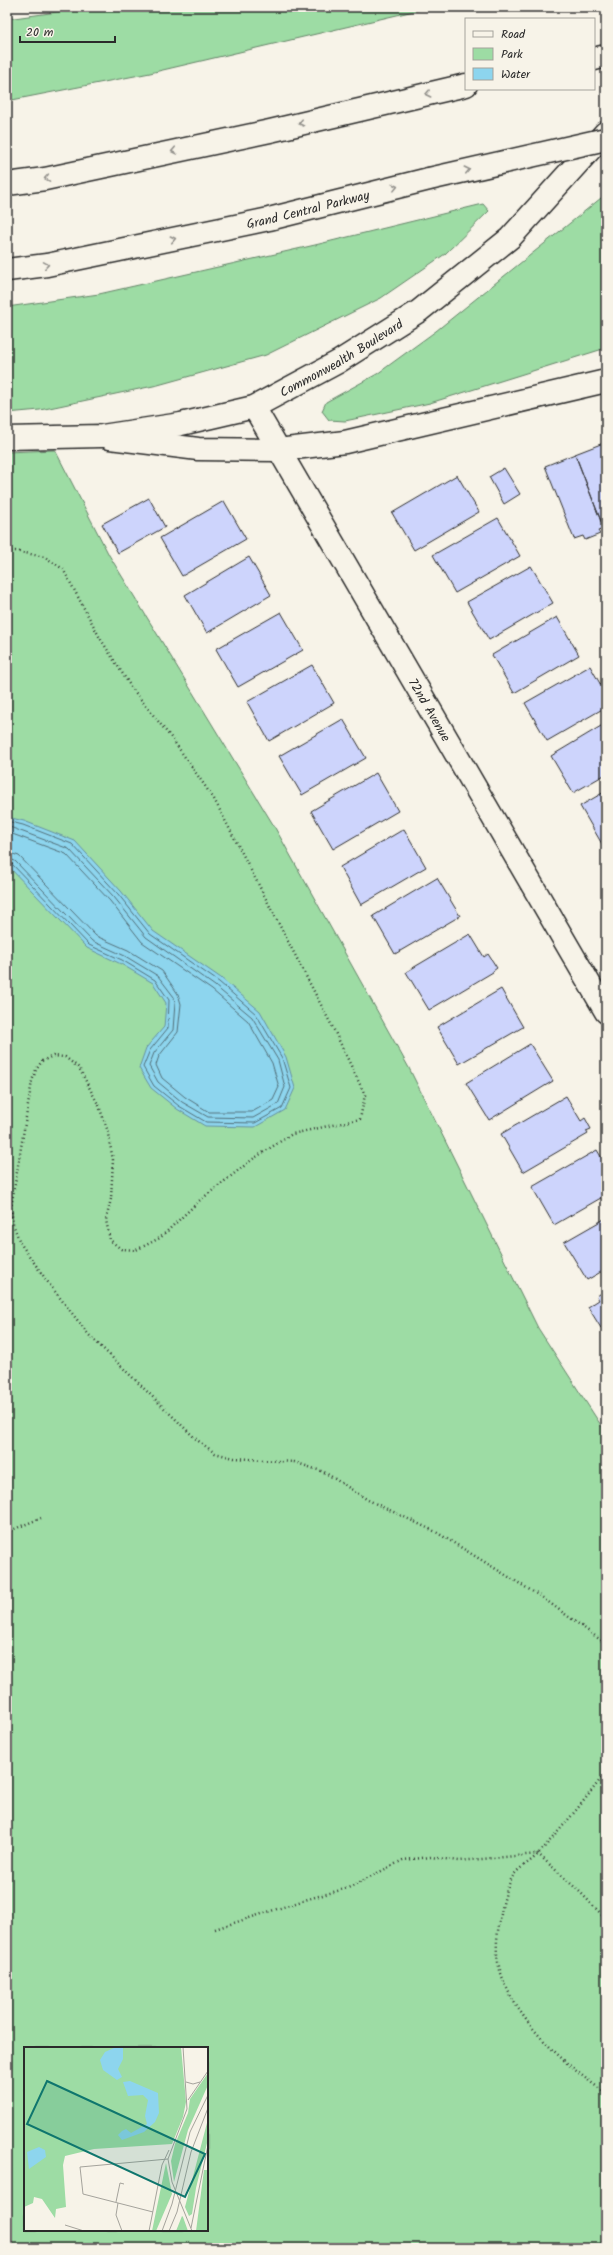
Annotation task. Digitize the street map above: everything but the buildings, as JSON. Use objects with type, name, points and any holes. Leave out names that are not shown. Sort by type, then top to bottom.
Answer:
[{"type":"main road","points":[[595,59],[606,56]]},
{"type":"main road","points":[[7,184],[45,179],[270,131],[465,85]]},
{"type":"main road","name":"Commonwealth Boulevard","points":[[7,438],[102,436],[181,424],[254,407],[338,362],[420,311],[510,238],[606,132]]},
{"type":"main road","name":"Grand Central Parkway","points":[[7,270],[47,265],[269,219],[429,179],[606,139]]},
{"type":"main road","points":[[102,436],[198,450],[278,450],[359,440],[606,381]]},
{"type":"main road","name":"72nd Avenue","points":[[254,407],[606,1012]]},
{"type":"path","points":[[7,552],[15,551],[45,557],[63,569],[100,638],[131,687],[173,740],[214,799],[333,1028],[365,1095],[360,1119],[292,1134],[253,1159],[199,1201],[160,1238],[136,1250],[121,1249],[110,1240],[106,1220],[111,1199],[113,1160],[107,1128],[99,1106],[79,1068],[65,1057],[53,1056],[42,1061],[36,1070],[28,1097],[11,1208],[13,1224],[20,1243],[89,1335],[197,1440],[215,1453],[234,1458],[294,1462],[324,1472],[368,1500],[436,1532],[543,1598],[606,1644]]},
{"type":"path","points":[[7,1532],[41,1518]]},
{"type":"path","points":[[606,1772],[538,1854],[513,1876],[503,1902],[497,1933],[498,1962],[513,1998],[535,2030],[553,2051],[585,2079],[606,2093]]},
{"type":"path","points":[[215,1929],[308,1899],[348,1888],[403,1860],[431,1857],[459,1862],[538,1854],[606,1919]]},
{"type":"green space","points":[[93,7],[431,7],[150,73],[7,101],[7,19]]},
{"type":"green space","points":[[606,194],[606,348],[430,403],[345,421],[329,420],[322,411],[326,402],[377,374],[436,331]]},
{"type":"green space","points":[[483,204],[489,211],[445,254],[381,298],[266,355],[158,385],[40,410],[7,413],[7,307],[99,294],[315,245]]},
{"type":"green space","points":[[55,450],[109,555],[274,826],[409,1068],[538,1328],[606,1433],[606,2248],[7,2248],[7,452]]},
{"type":"water","points":[[7,817],[24,821],[75,841],[121,891],[153,931],[221,978],[260,1011],[286,1057],[295,1088],[285,1110],[255,1127],[205,1126],[177,1109],[151,1088],[139,1068],[146,1048],[164,1027],[166,1003],[153,983],[121,964],[87,948],[7,865]]}]
